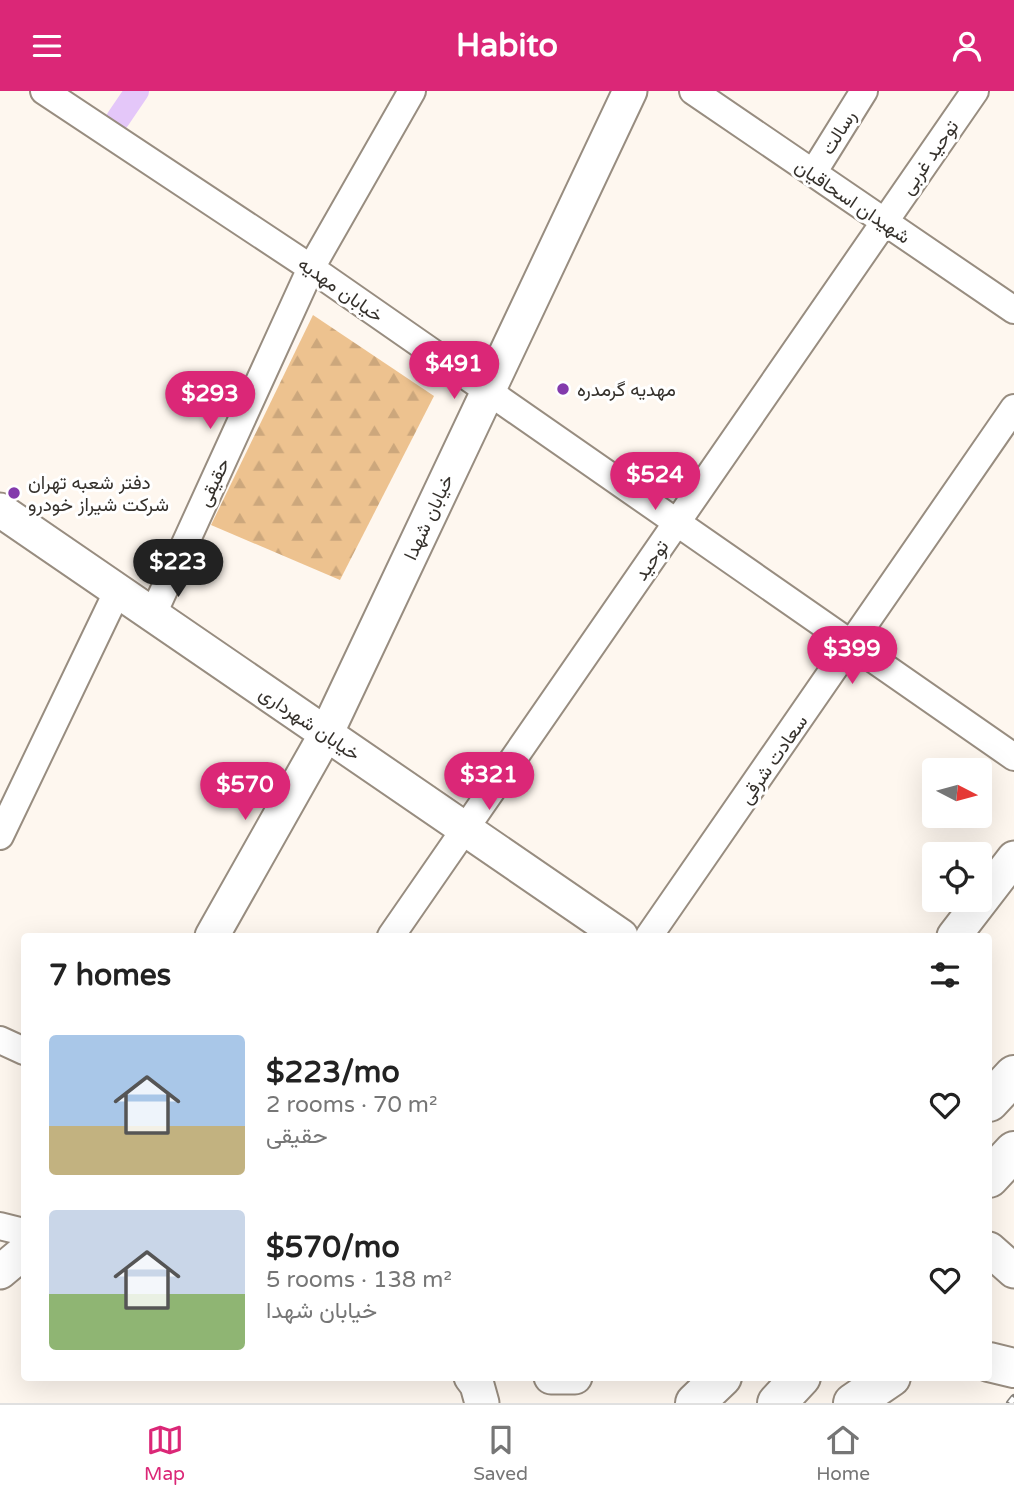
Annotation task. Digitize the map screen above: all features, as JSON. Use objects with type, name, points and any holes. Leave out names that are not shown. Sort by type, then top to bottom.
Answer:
[{"type":"highway","points":[[992,1099],[1014,1075]]},
{"type":"highway","points":[[992,1175],[1014,1151]]},
{"type":"highway","points":[[992,1362],[1007,1364],[1014,1368]]},
{"type":"highway","points":[[695,1403],[718,1381]]},
{"type":"highway","points":[[777,1403],[797,1381]]},
{"type":"highway","points":[[853,1403],[885,1381]]},
{"type":"street","name":"خیابان مهدیه","points":[[44,91],[311,268],[1014,757]]},
{"type":"street","name":"حقیقی","points":[[153,614],[311,268],[412,91]]},
{"type":"street","name":"خیابان شهدا","points":[[214,933],[326,734],[630,91]]},
{"type":"street","name":"شهیدان اسحاقیان","points":[[693,91],[1014,310]]},
{"type":"street","name":"رسالت","points":[[813,173],[864,91]]},
{"type":"street","name":"توحید غربی","points":[[884,222],[975,91]]},
{"type":"street","name":"توحید","points":[[393,933],[884,222]]},
{"type":"street","name":"سعادت شرقی","points":[[651,933],[1014,408]]},
{"type":"street","name":"خیابان شهرداری","points":[[0,510],[617,933]]},
{"type":"street","points":[[0,837],[118,590]]},
{"type":"street","points":[[956,933],[1014,858]]},
{"type":"street","points":[[0,1040],[21,1050]]},
{"type":"street","points":[[0,1226],[21,1231]]},
{"type":"street","points":[[992,1252],[1014,1271]]},
{"type":"street","points":[[0,1272],[21,1254]]},
{"type":"street","points":[[474,1381],[482,1403]]},
{"type":"green space","points":[[313,315],[434,396],[340,580],[211,525]]},
{"type":"waterway","points":[[118,119],[137,91]]},
{"type":"railway","points":[[1010,1403],[1014,1398]]},
{"type":"place","name":"مهدیه گرمدره","points":[[563,389]]},
{"type":"place","name":"دفتر شعبه تهران شرکت شیراز خودرو","points":[[14,493]]}]
